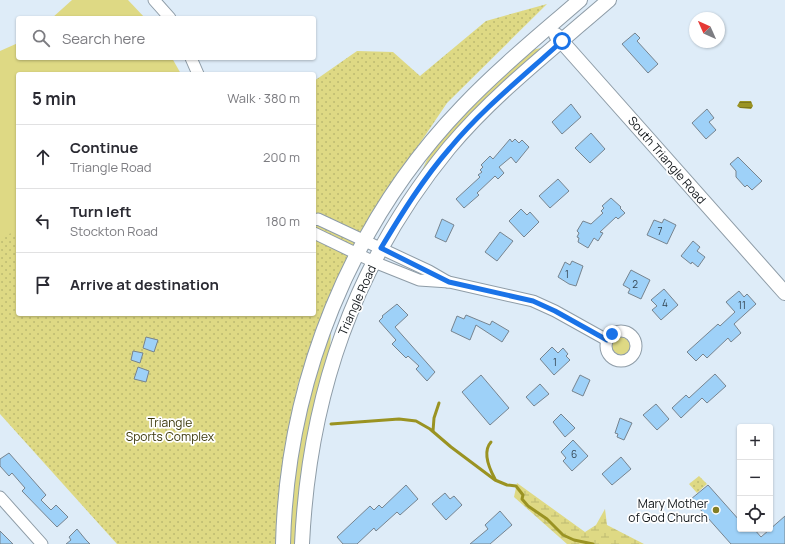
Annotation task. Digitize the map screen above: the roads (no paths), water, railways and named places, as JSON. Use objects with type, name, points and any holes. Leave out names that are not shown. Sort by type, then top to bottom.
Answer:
[{"type":"street","points":[[154,0],[168,16]]},
{"type":"street","name":"Triangle Road","points":[[283,544],[285,498],[290,456],[303,397],[321,333],[357,253],[398,186],[437,135],[462,106],[495,74],[580,0]]},
{"type":"street","name":"Triangle Road","points":[[302,544],[306,481],[321,402],[339,341],[353,305],[381,248],[420,186],[450,148],[498,98],[609,0]]},
{"type":"street","name":"South Triangle Road","points":[[549,27],[785,294]]},
{"type":"street","points":[[192,60],[197,72]]},
{"type":"street","points":[[316,220],[318,219],[381,248],[449,282]]},
{"type":"street","points":[[316,234],[374,262],[419,280],[449,282],[533,301],[555,311],[607,340]]},
{"type":"street","points":[[0,497],[42,544]]},
{"type":"waterway","points":[[433,431],[434,418],[439,403]]},
{"type":"waterway","points":[[331,424],[399,419],[416,421],[430,429],[495,480],[507,485],[516,486],[523,495],[522,499],[528,506],[547,519],[563,535],[574,540],[593,544]]},
{"type":"waterway","points":[[491,442],[487,450],[487,460],[495,479]]},
{"type":"place","name":"Mary Mother of God Church","points":[[716,510]]},
{"type":"park label","name":"Triangle Sports Complex","points":[[170,429]]}]
